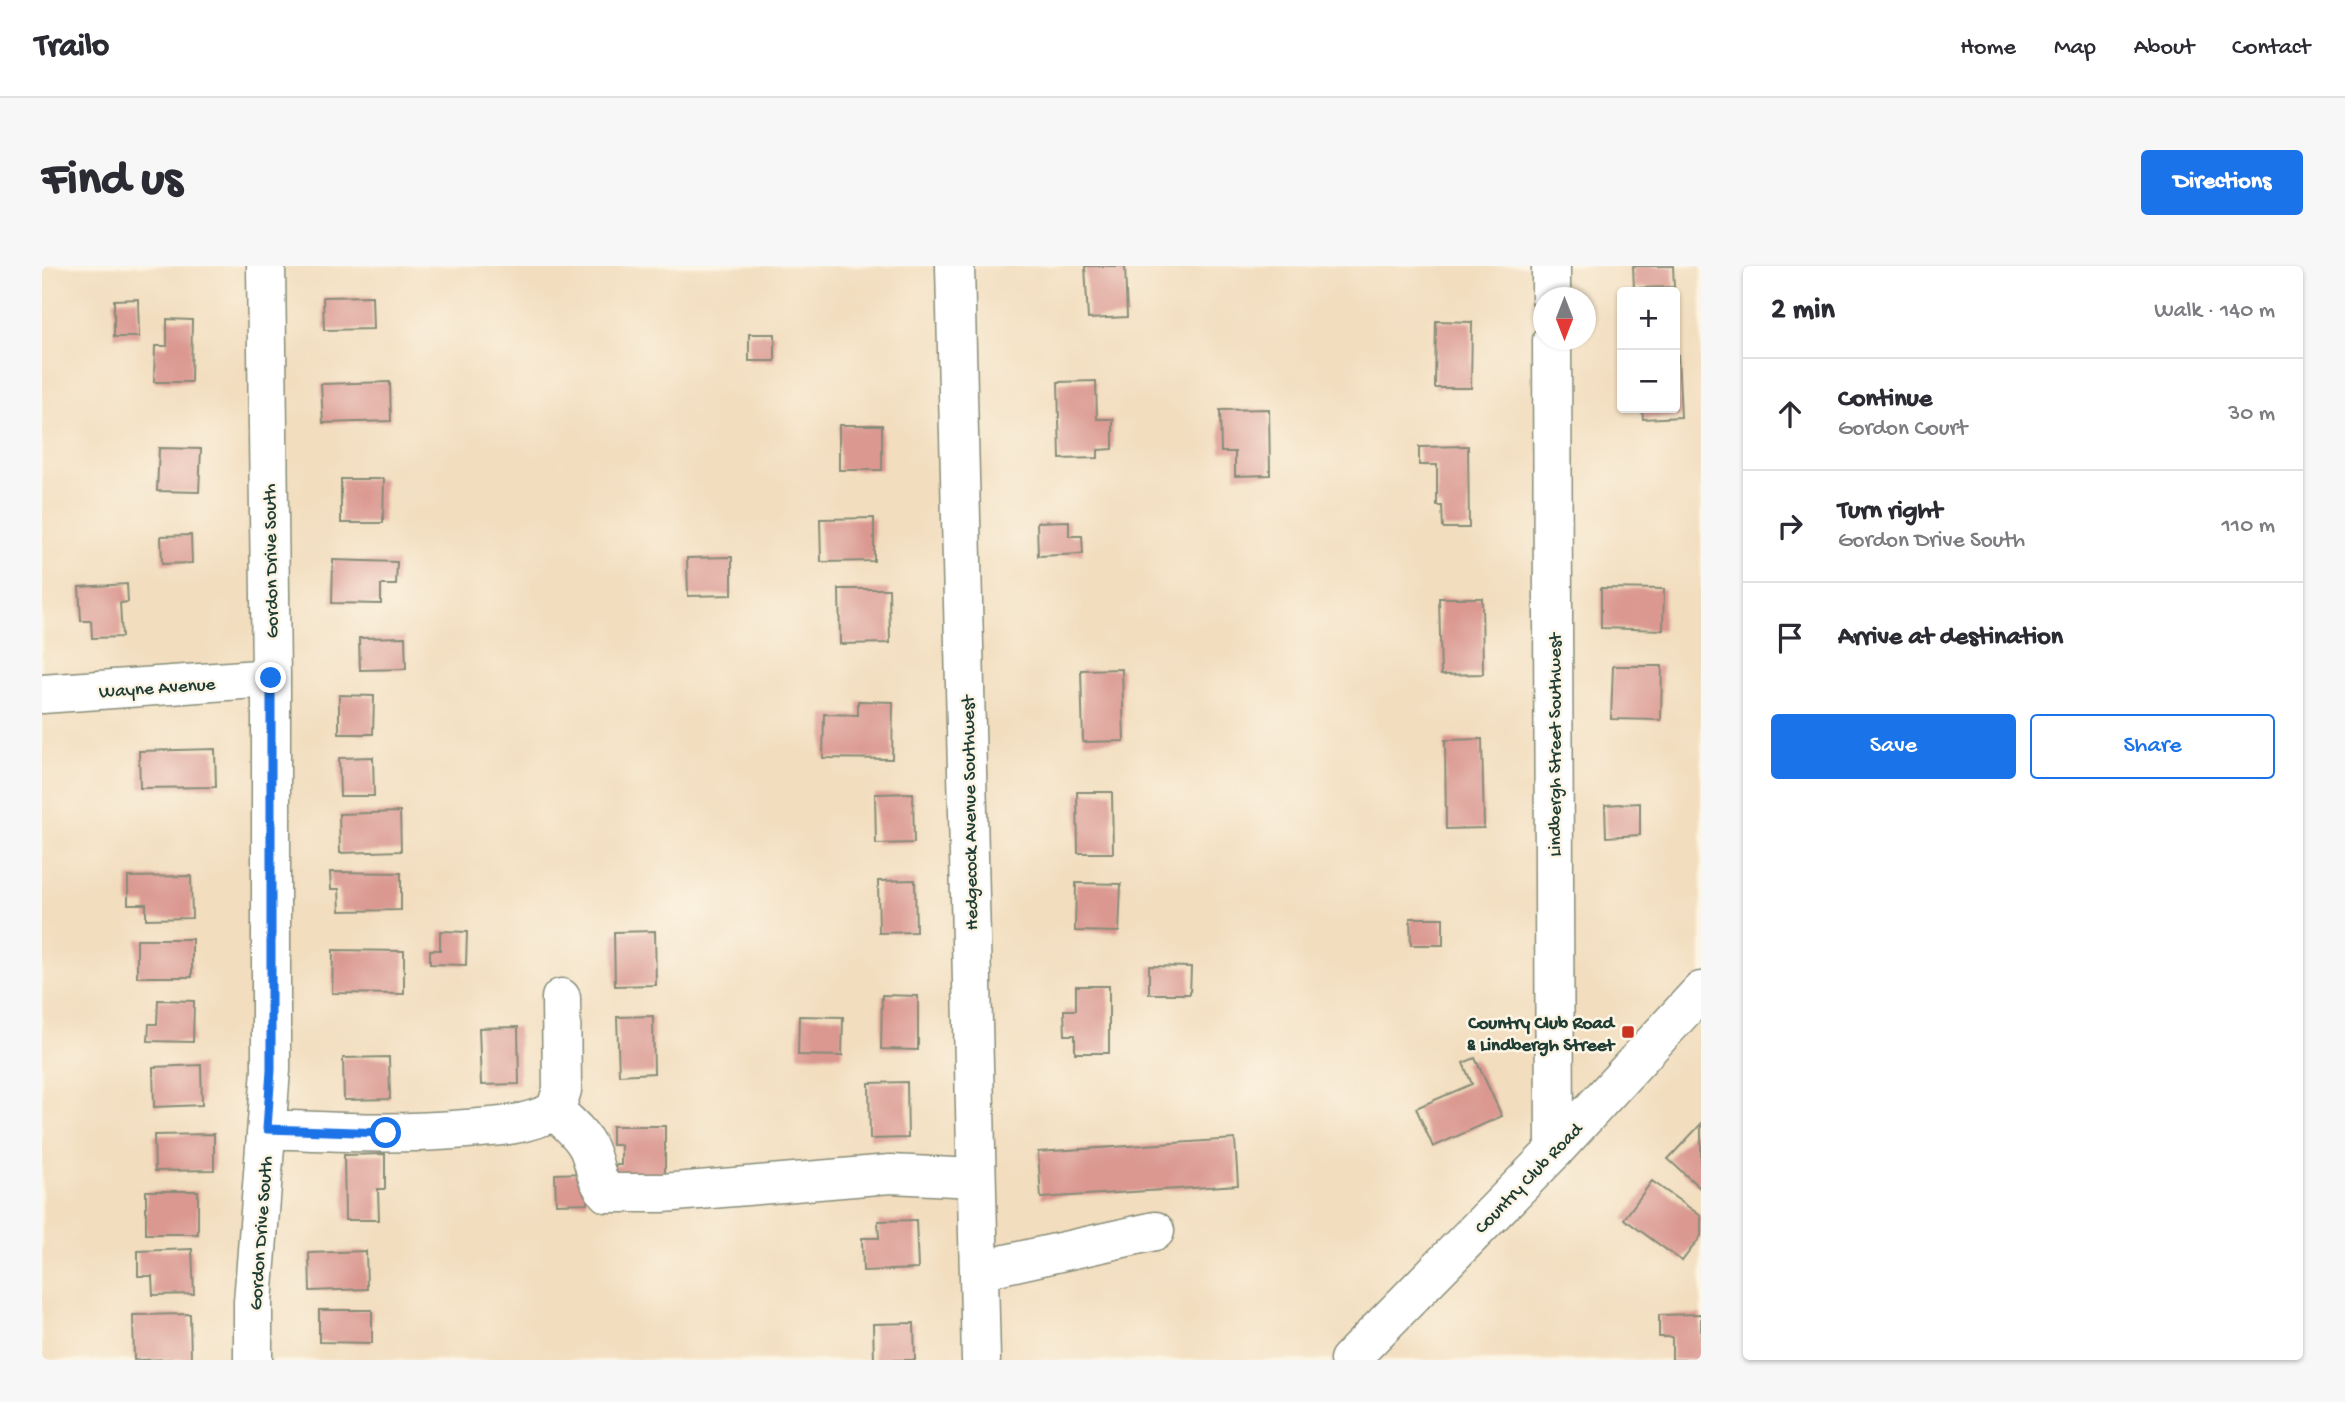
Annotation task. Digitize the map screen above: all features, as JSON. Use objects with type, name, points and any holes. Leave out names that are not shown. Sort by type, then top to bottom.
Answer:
[{"type":"street","name":"Gordon Drive South","points":[[253,1360],[253,1302],[271,1070],[271,678],[266,266]]},
{"type":"street","name":"Hedgecock Avenue Southwest","points":[[955,266],[981,1360]]},
{"type":"street","points":[[1551,266],[1551,287]]},
{"type":"street","name":"Lindbergh Street Southwest","points":[[1552,350],[1555,1150]]},
{"type":"street","name":"Wayne Avenue","points":[[42,694],[271,678]]},
{"type":"street","name":"Country Club Road","points":[[1349,1360],[1555,1150],[1701,991]]},
{"type":"street","points":[[267,1129],[433,1132],[536,1121],[555,1111],[562,1090],[561,998]]},
{"type":"street","points":[[555,1111],[572,1126],[588,1148],[597,1179],[607,1192],[663,1193],[891,1174],[976,1178]]},
{"type":"street","points":[[979,1270],[1155,1231]]},
{"type":"building","points":[[1085,266],[1125,266],[1127,317],[1088,319]]},
{"type":"building","points":[[1633,266],[1673,266],[1674,287],[1634,287]]},
{"type":"building","points":[[372,296],[373,329],[324,330],[323,297]]},
{"type":"building","points":[[138,299],[139,337],[114,337],[114,300]]},
{"type":"building","points":[[167,319],[192,320],[191,382],[154,382],[155,346],[167,346]]},
{"type":"building","points":[[1436,321],[1472,322],[1471,388],[1435,388]]},
{"type":"building","points":[[749,334],[775,334],[775,361],[749,361]]},
{"type":"building","points":[[1096,381],[1097,419],[1113,419],[1113,449],[1098,450],[1098,458],[1060,459],[1058,382]]},
{"type":"building","points":[[390,382],[391,421],[323,423],[321,384]]},
{"type":"building","points":[[1680,396],[1681,417],[1643,419],[1642,413],[1680,413]]},
{"type":"building","points":[[1269,409],[1270,475],[1235,476],[1235,452],[1221,452],[1220,410]]},
{"type":"building","points":[[839,425],[882,425],[882,470],[839,470]]},
{"type":"building","points":[[1468,446],[1469,528],[1443,528],[1442,506],[1437,506],[1437,465],[1419,465],[1419,447]]},
{"type":"building","points":[[159,448],[201,449],[199,492],[157,491]]},
{"type":"building","points":[[341,479],[384,479],[383,523],[341,523]]},
{"type":"building","points":[[874,518],[874,561],[821,562],[820,519]]},
{"type":"building","points":[[1069,521],[1069,536],[1082,536],[1083,554],[1038,556],[1037,522]]},
{"type":"building","points":[[191,535],[192,563],[162,564],[161,536]]},
{"type":"building","points":[[732,557],[732,595],[688,596],[687,558]]},
{"type":"building","points":[[333,560],[397,562],[396,585],[381,585],[381,604],[332,603]]},
{"type":"building","points":[[127,584],[128,602],[120,603],[122,637],[92,638],[91,621],[81,621],[79,587]]},
{"type":"building","points":[[1601,588],[1664,589],[1663,630],[1601,628]]},
{"type":"building","points":[[839,589],[889,589],[890,643],[840,644]]},
{"type":"building","points":[[1439,598],[1482,598],[1483,674],[1441,675]]},
{"type":"building","points":[[405,637],[406,669],[360,670],[359,638]]},
{"type":"building","points":[[1613,666],[1662,666],[1661,720],[1611,719]]},
{"type":"building","points":[[1122,669],[1124,741],[1083,742],[1081,670]]},
{"type":"building","points":[[339,695],[374,696],[373,734],[339,734]]},
{"type":"building","points":[[858,701],[893,702],[892,759],[823,758],[824,714],[858,715]]},
{"type":"building","points":[[1482,739],[1484,828],[1446,829],[1445,740]]},
{"type":"building","points":[[215,749],[216,787],[140,788],[139,751]]},
{"type":"building","points":[[373,757],[374,796],[340,796],[339,758]]},
{"type":"building","points":[[1077,792],[1112,792],[1113,853],[1078,853]]},
{"type":"building","points":[[913,793],[914,843],[876,844],[875,794]]},
{"type":"building","points":[[1640,803],[1640,835],[1606,837],[1605,805]]},
{"type":"building","points":[[400,812],[401,851],[340,853],[339,814]]},
{"type":"building","points":[[330,872],[401,873],[401,910],[340,911],[339,889],[331,889]]},
{"type":"building","points":[[191,876],[192,918],[146,919],[146,904],[128,904],[128,877]]},
{"type":"building","points":[[915,880],[916,932],[879,933],[878,881]]},
{"type":"building","points":[[1076,883],[1121,884],[1119,932],[1075,931]]},
{"type":"building","points":[[1410,918],[1443,918],[1443,945],[1411,945]]},
{"type":"building","points":[[440,931],[467,932],[466,965],[430,964],[430,950],[440,950]]},
{"type":"building","points":[[655,931],[656,985],[615,986],[614,932]]},
{"type":"building","points":[[137,939],[192,939],[192,977],[137,977]]},
{"type":"building","points":[[333,950],[404,951],[404,994],[332,993]]},
{"type":"building","points":[[1149,966],[1191,967],[1190,994],[1149,994]]},
{"type":"building","points":[[1076,986],[1109,986],[1109,1053],[1075,1053],[1075,1035],[1065,1035],[1064,1010],[1076,1010]]},
{"type":"building","points":[[882,995],[918,996],[918,1050],[881,1049]]},
{"type":"building","points":[[158,1000],[194,1001],[193,1042],[148,1041],[149,1024],[157,1024]]},
{"type":"building","points":[[653,1016],[654,1073],[619,1075],[617,1017]]},
{"type":"building","points":[[799,1016],[843,1017],[842,1056],[798,1055]]},
{"type":"building","points":[[518,1027],[519,1084],[481,1085],[479,1028]]},
{"type":"building","points":[[389,1057],[390,1099],[344,1100],[343,1058]]},
{"type":"building","points":[[1475,1058],[1502,1116],[1433,1147],[1416,1108],[1472,1084],[1463,1063]]},
{"type":"building","points":[[201,1065],[202,1105],[154,1107],[153,1067]]},
{"type":"building","points":[[907,1082],[908,1138],[870,1139],[869,1083]]},
{"type":"building","points":[[1701,1124],[1701,1185],[1699,1187],[1668,1159]]},
{"type":"building","points":[[612,1126],[665,1126],[665,1186],[610,1186],[610,1165],[621,1165],[621,1145],[612,1145]]},
{"type":"building","points":[[214,1134],[214,1170],[155,1171],[154,1135]]},
{"type":"building","points":[[1235,1139],[1238,1185],[1041,1198],[1038,1152]]},
{"type":"building","points":[[385,1154],[385,1189],[378,1189],[379,1220],[345,1220],[344,1155]]},
{"type":"building","points":[[586,1173],[587,1203],[556,1204],[555,1174]]},
{"type":"building","points":[[1652,1181],[1701,1216],[1701,1236],[1682,1261],[1624,1219]]},
{"type":"building","points":[[146,1191],[198,1191],[198,1234],[146,1234]]},
{"type":"building","points":[[916,1220],[918,1269],[863,1271],[862,1238],[879,1238],[878,1221]]},
{"type":"building","points":[[192,1249],[194,1294],[153,1295],[152,1276],[138,1276],[138,1251]]},
{"type":"building","points":[[366,1251],[367,1289],[310,1291],[309,1253]]},
{"type":"building","points":[[319,1310],[372,1310],[372,1343],[319,1342]]},
{"type":"building","points":[[190,1314],[191,1359],[134,1360],[133,1315]]},
{"type":"building","points":[[1701,1314],[1701,1360],[1672,1360],[1672,1337],[1659,1337],[1659,1315]]},
{"type":"building","points":[[914,1323],[915,1360],[874,1360],[873,1324]]},
{"type":"place","name":"Country Club Road & Lindbergh Street","points":[[1628,1032]]},
{"type":"route","points":[[271,678],[271,1070],[267,1129],[386,1133]]}]
